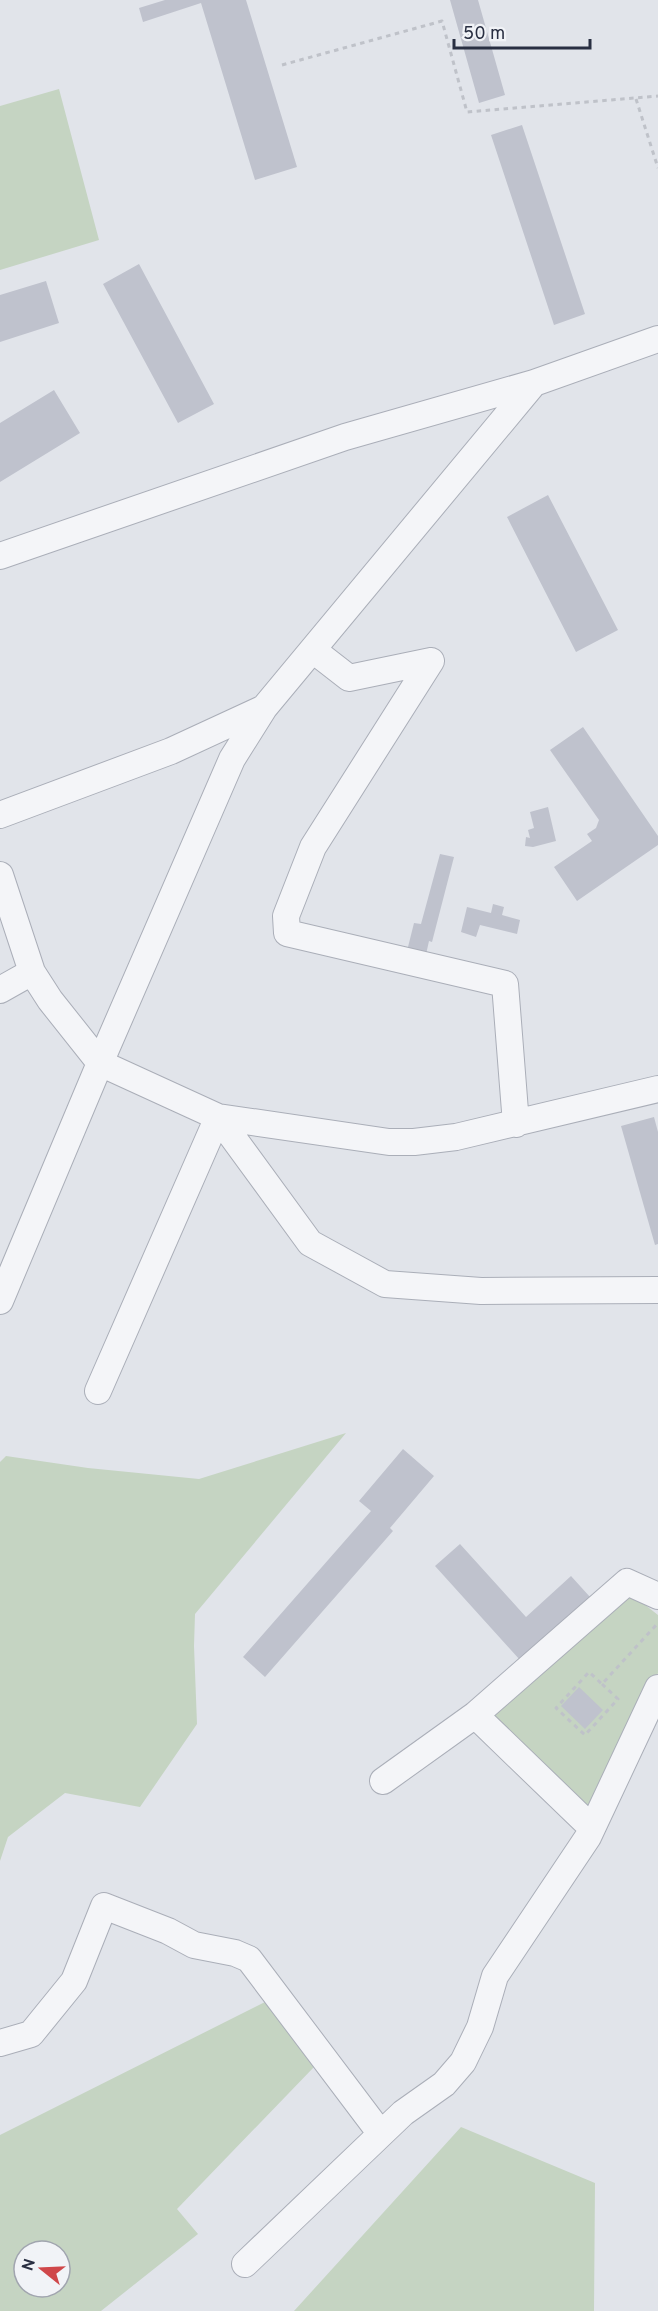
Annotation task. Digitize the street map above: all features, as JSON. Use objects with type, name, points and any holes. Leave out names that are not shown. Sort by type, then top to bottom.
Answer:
[{"type":"street","points":[[0,556],[345,437],[534,382],[658,339]]},
{"type":"street","points":[[0,1300],[232,759],[264,708],[534,382]]},
{"type":"street","points":[[313,650],[349,678],[431,661],[313,847],[286,916],[287,933],[505,984],[516,1124]]},
{"type":"street","points":[[0,815],[171,751],[264,708]]},
{"type":"street","points":[[0,875],[32,972],[50,1000],[100,1063],[218,1117],[389,1142],[405,1142],[456,1137],[658,1089]]},
{"type":"street","points":[[0,990],[32,972]]},
{"type":"street","points":[[218,1117],[310,1244],[385,1284],[481,1292],[658,1290]]},
{"type":"street","points":[[98,1390],[218,1117]]},
{"type":"street","points":[[383,1781],[475,1715],[627,1582],[658,1596]]},
{"type":"street","points":[[245,2264],[403,2113],[444,2084],[463,2062],[480,2027],[495,1976],[592,1828],[658,1688]]},
{"type":"street","points":[[475,1715],[592,1828]]},
{"type":"street","points":[[0,2043],[31,2034],[74,1981],[104,1906],[168,1931],[195,1945],[235,1953],[249,1959],[381,2134]]},
{"type":"path","points":[[282,64],[442,21],[467,112],[658,96]]},
{"type":"path","points":[[636,99],[658,168]]},
{"type":"path","points":[[602,1684],[658,1623]]},
{"type":"path","points":[[589,1672],[602,1684],[618,1699],[585,1735],[556,1708],[589,1672]]},
{"type":"green space","points":[[59,89],[99,240],[0,270],[0,106]]},
{"type":"green space","points":[[346,1433],[195,1614],[197,1724],[140,1807],[65,1793],[8,1837],[0,1861],[0,1462],[6,1456],[88,1468],[199,1479]]},
{"type":"green space","points":[[626,1590],[658,1615],[658,1673],[591,1813],[489,1715]]},
{"type":"green space","points":[[269,2000],[314,2067],[177,2209],[198,2234],[101,2311],[0,2311],[0,2135]]},
{"type":"green space","points":[[461,2127],[595,2183],[594,2311],[294,2311]]},
{"type":"building","points":[[165,0],[246,0],[297,167],[255,180],[201,3],[143,22],[139,8]]},
{"type":"building","points":[[450,0],[478,0],[505,95],[479,103]]},
{"type":"building","points":[[522,125],[585,314],[554,325],[491,135]]},
{"type":"building","points":[[139,264],[214,404],[178,423],[103,284]]},
{"type":"building","points":[[46,281],[59,323],[0,342],[0,295]]},
{"type":"building","points":[[54,390],[80,433],[0,482],[0,423]]},
{"type":"building","points":[[548,495],[618,630],[576,652],[507,517]]},
{"type":"building","points":[[583,727],[658,836],[658,845],[577,901],[554,867],[592,841],[587,834],[596,828],[599,820],[550,750]]},
{"type":"building","points":[[548,807],[556,841],[533,847],[525,846],[526,837],[530,838],[528,830],[534,828],[530,812]]},
{"type":"building","points":[[440,854],[454,857],[432,942],[429,941],[425,959],[406,955],[414,923],[421,924]]},
{"type":"building","points":[[493,904],[504,907],[502,915],[520,920],[517,934],[480,925],[476,937],[461,932],[467,907],[491,913]]},
{"type":"building","points":[[654,1117],[658,1132],[658,1244],[655,1245],[621,1126]]},
{"type":"building","points":[[403,1449],[434,1476],[390,1528],[393,1531],[265,1677],[243,1657],[371,1511],[359,1501]]},
{"type":"building","points":[[460,1544],[526,1617],[571,1576],[590,1597],[520,1660],[435,1566]]},
{"type":"building","points":[[579,1687],[603,1710],[585,1729],[561,1706]]}]
